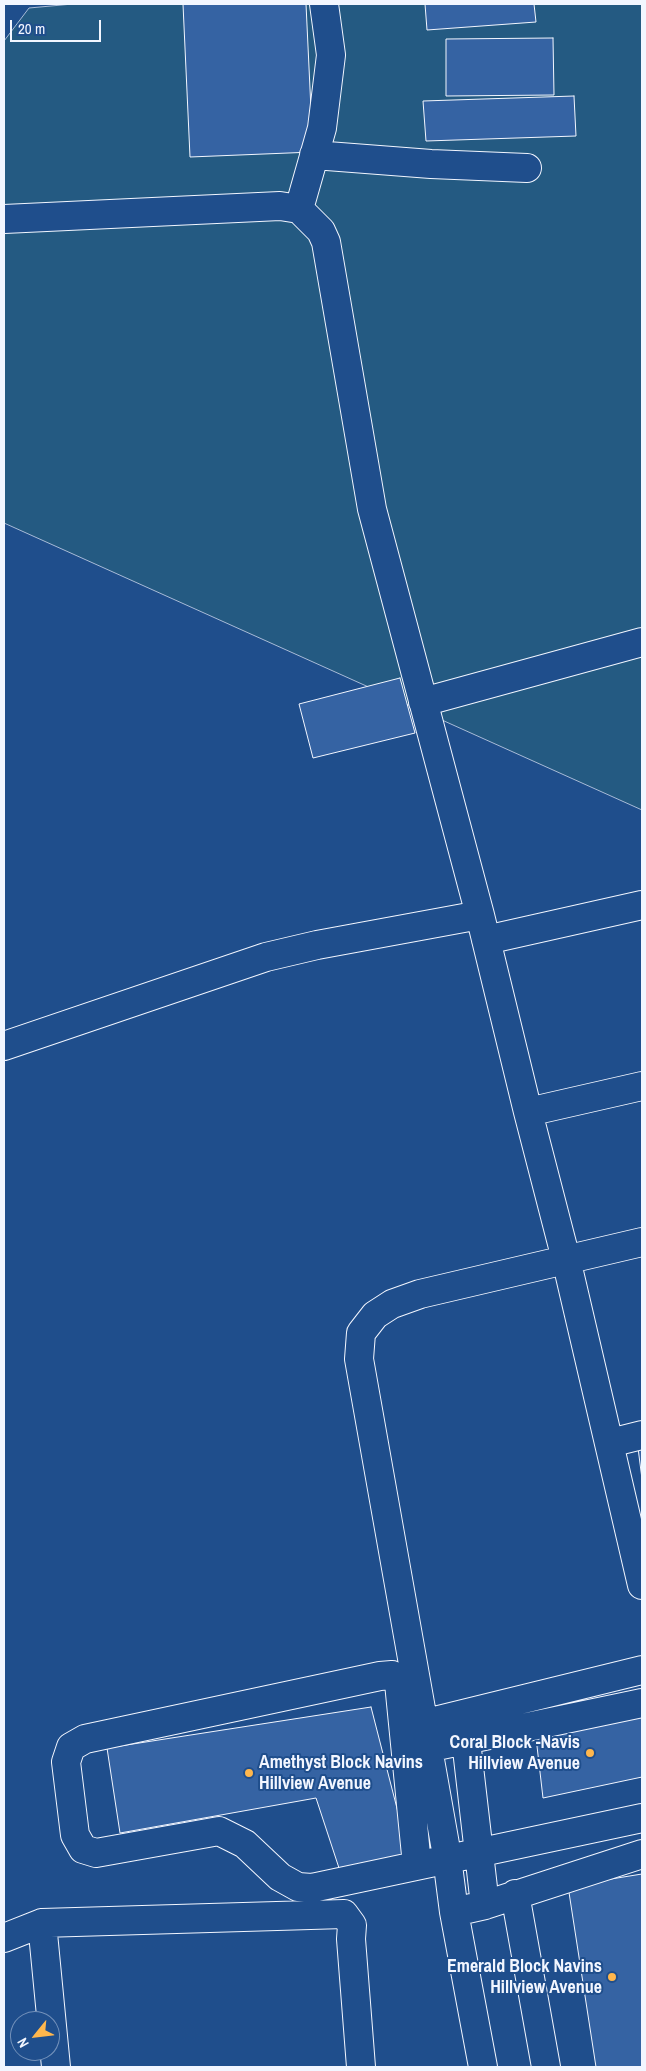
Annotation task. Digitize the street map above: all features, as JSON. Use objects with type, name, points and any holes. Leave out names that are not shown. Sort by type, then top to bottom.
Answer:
[{"type":"street","points":[[299,209],[322,128],[331,55],[324,4]]},
{"type":"street","points":[[314,155],[431,164],[527,168]]},
{"type":"street","points":[[4,219],[243,206],[280,206],[299,209],[321,231],[326,242],[372,509],[483,928],[610,1443],[637,1533],[642,1584]]},
{"type":"street","points":[[423,702],[642,642]]},
{"type":"street","points":[[4,1046],[266,957],[317,945],[483,928],[642,905]]},
{"type":"street","points":[[528,1112],[642,1086]]},
{"type":"street","points":[[483,2067],[454,1912],[447,1860],[359,1359],[361,1333],[375,1314],[392,1304],[420,1294],[642,1242]]},
{"type":"street","points":[[610,1443],[642,1435]]},
{"type":"street","points":[[425,1736],[642,1670]]},
{"type":"street","points":[[417,1865],[399,1683],[392,1675],[85,1739],[71,1747],[66,1762],[75,1835],[83,1849],[96,1853],[219,1831],[245,1844],[280,1877],[298,1887],[312,1888],[642,1818]]},
{"type":"street","points":[[425,1736],[466,1741],[642,1703]]},
{"type":"street","points":[[466,1741],[485,1905]]},
{"type":"street","points":[[454,1912],[485,1905],[642,1854]]},
{"type":"street","points":[[515,1894],[546,2067]]},
{"type":"street","points":[[4,1938],[42,1923],[344,1914],[352,1925],[351,1939],[361,2067]]},
{"type":"street","points":[[42,1923],[56,2067]]},
{"type":"shaded area","points":[[73,4],[642,4],[642,810],[4,523],[4,41],[29,8]]},
{"type":"building","points":[[183,4],[306,4],[313,152],[190,157]]},
{"type":"building","points":[[425,4],[534,4],[536,22],[427,30]]},
{"type":"building","points":[[553,38],[554,95],[446,96],[446,39]]},
{"type":"building","points":[[574,96],[576,136],[426,141],[423,101]]},
{"type":"building","points":[[400,678],[415,733],[313,758],[299,704]]},
{"type":"building","points":[[642,1447],[642,1479],[638,1448]]},
{"type":"building","name":"Amethyst Block Navins Hillview Avenue","points":[[371,1707],[409,1855],[339,1868],[316,1798],[120,1833],[107,1748]]},
{"type":"building","name":"Coral Block -Navis Hillview Avenue","points":[[642,1709],[642,1777],[543,1798],[535,1729]]},
{"type":"building","name":"Emerald Block Navins Hillview Avenue","points":[[642,1874],[642,2067],[596,2067],[568,1886]]},
{"type":"place","name":"Coral Block -Navis Hillview Avenue","points":[[590,1753]]},
{"type":"place","name":"Amethyst Block Navins Hillview Avenue","points":[[249,1773]]},
{"type":"place","name":"Emerald Block Navins Hillview Avenue","points":[[612,1977]]}]
